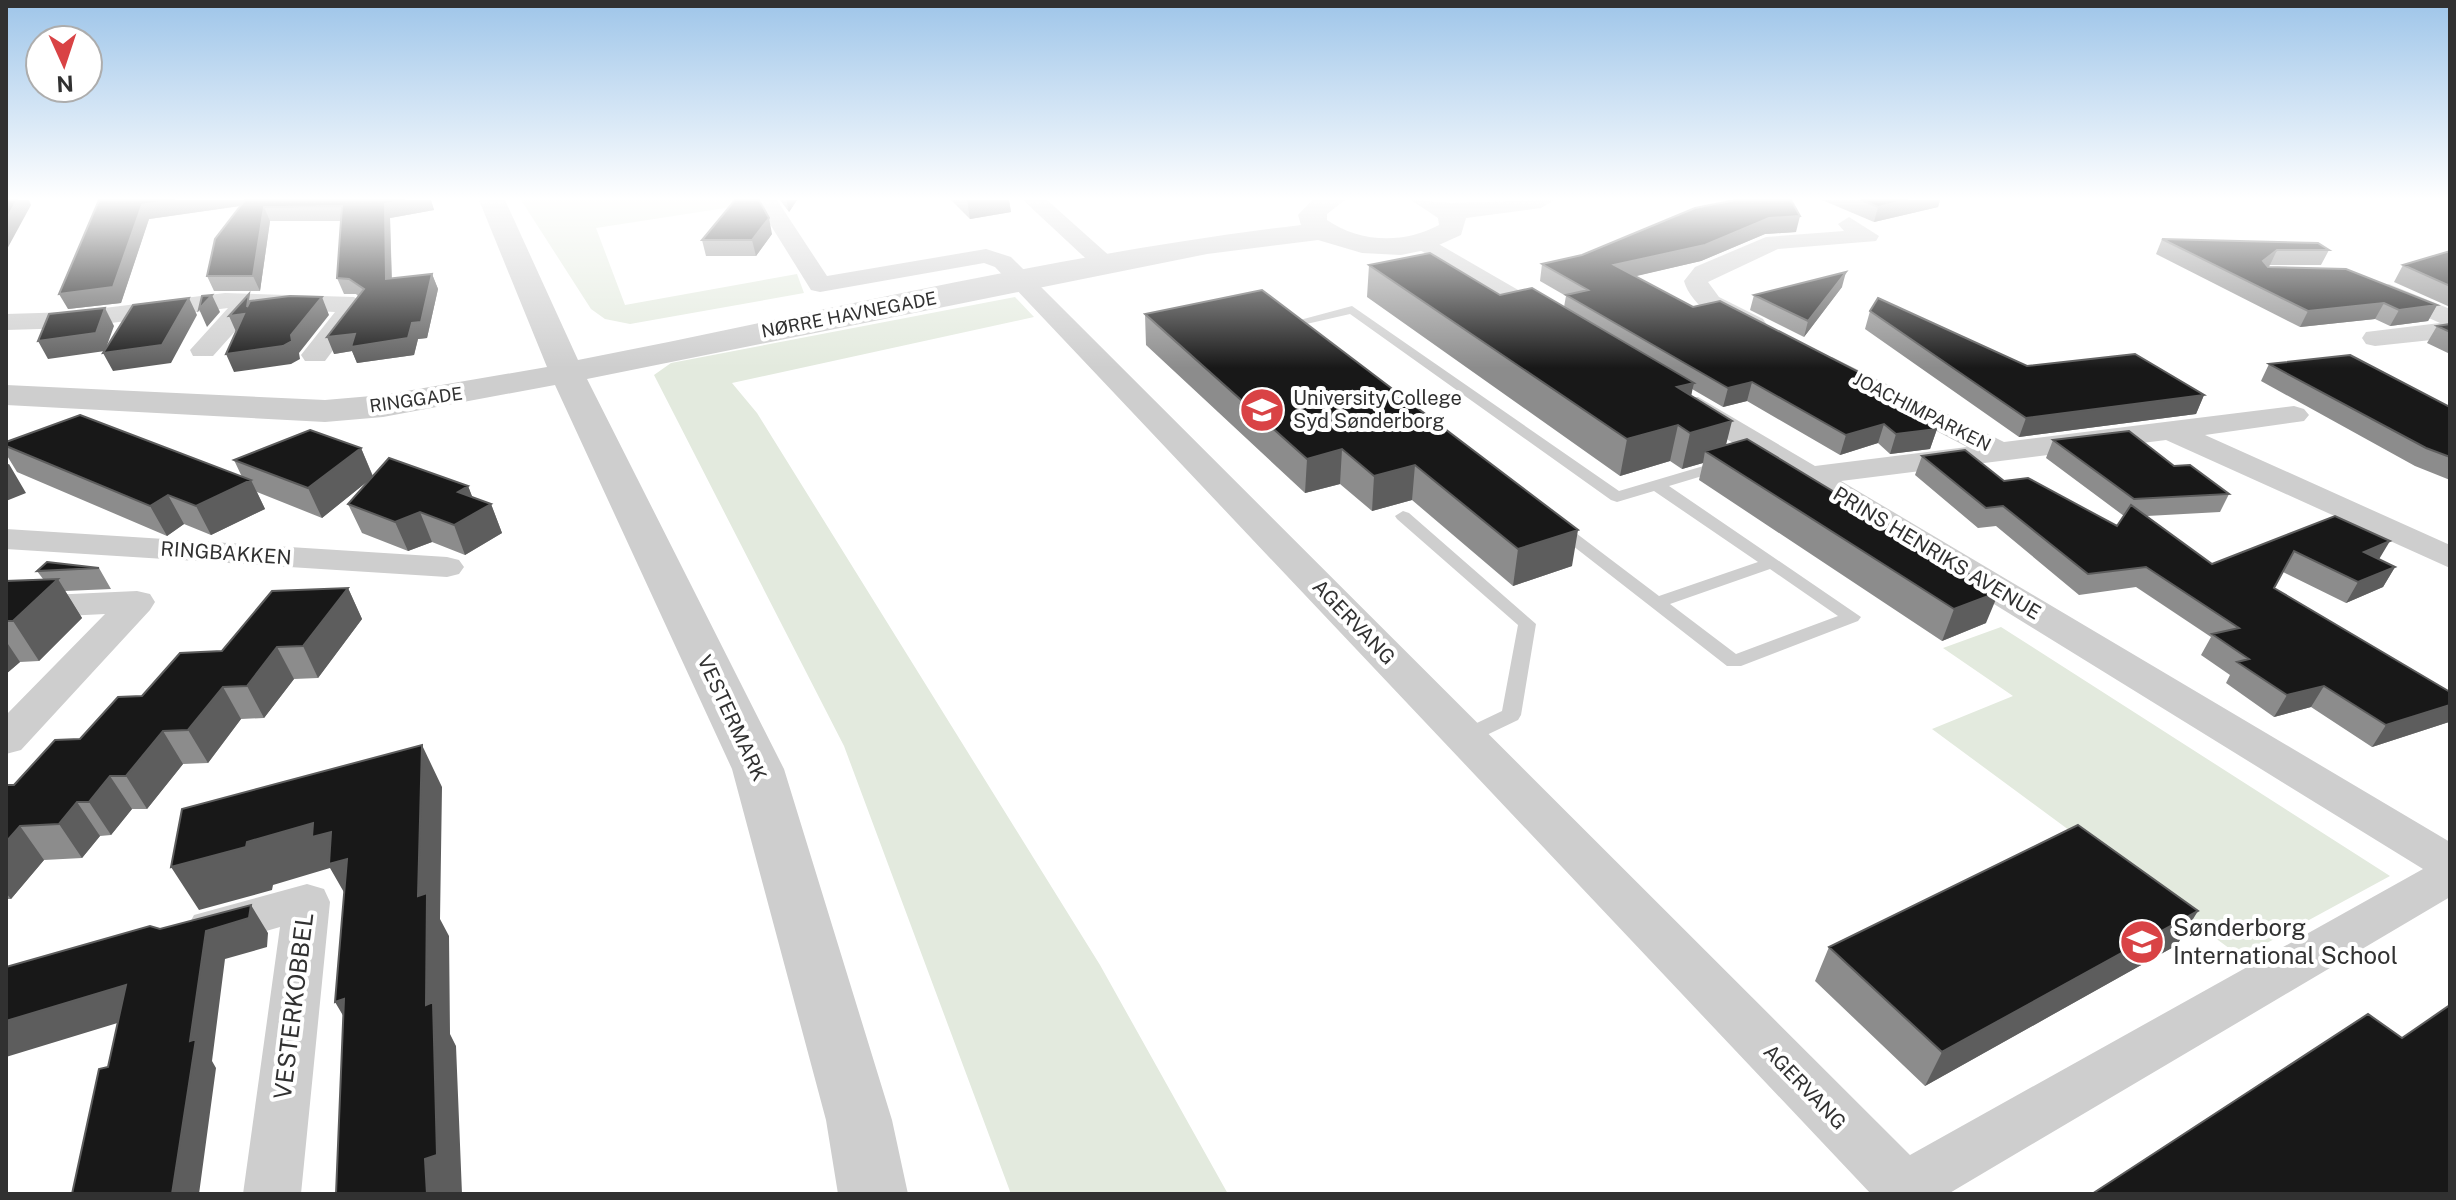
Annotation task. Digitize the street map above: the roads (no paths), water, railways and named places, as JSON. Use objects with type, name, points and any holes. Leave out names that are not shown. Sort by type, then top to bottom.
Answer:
[{"type":"street","name":"VESTERMARK","points":[[516,256],[562,364],[758,769],[859,1120],[873,1194]]},
{"type":"street","name":"AGERVANG","points":[[802,256],[820,285],[986,256],[1016,274],[1907,1191],[2450,875]]},
{"type":"street","points":[[1096,256],[1099,259]]},
{"type":"street","name":"NØRRE HAVNEGADE","points":[[562,364],[1016,274],[1122,256]]},
{"type":"street","points":[[1446,256],[1571,331]]},
{"type":"street","points":[[1741,256],[1704,272],[1696,281],[1697,290],[1706,300],[1776,336]]},
{"type":"street","points":[[2366,284],[2448,318]]},
{"type":"street","points":[[6,322],[44,325],[185,304],[249,301],[354,305],[315,355]]},
{"type":"street","points":[[203,350],[249,301]]},
{"type":"street","points":[[2375,338],[2448,318]]},
{"type":"street","name":"JOACHIMPARKEN","points":[[1804,351],[2000,452]]},
{"type":"street","name":"RINGGADE","points":[[6,395],[325,411],[383,406],[562,364]]},
{"type":"street","name":"PRINS HENRIKS AVENUE","points":[[1663,387],[2450,864]]},
{"type":"street","name":"JOACHIMPARKEN","points":[[1809,476],[2294,415]]},
{"type":"street","points":[[2170,430],[2450,558]]},
{"type":"street","name":"RINGBAKKEN","points":[[6,539],[447,567]]},
{"type":"street","points":[[6,608],[137,602],[6,740]]},
{"type":"street","name":"VESTERKOBBEL","points":[[179,936],[307,902],[272,1194]]},
{"type":"lane","points":[[1317,343],[1292,324],[1352,310],[1617,497],[1768,451]]},
{"type":"lane","points":[[1543,516],[1734,662],[1852,617],[1656,485]]},
{"type":"lane","points":[[1403,516],[1527,624],[1511,715],[1465,737]]},
{"type":"lane","points":[[1657,603],[1771,563]]},
{"type":"place","name":"University College Syd Sønderborg","points":[[1262,410]]},
{"type":"place","name":"Sønderborg International School","points":[[2142,942]]}]
